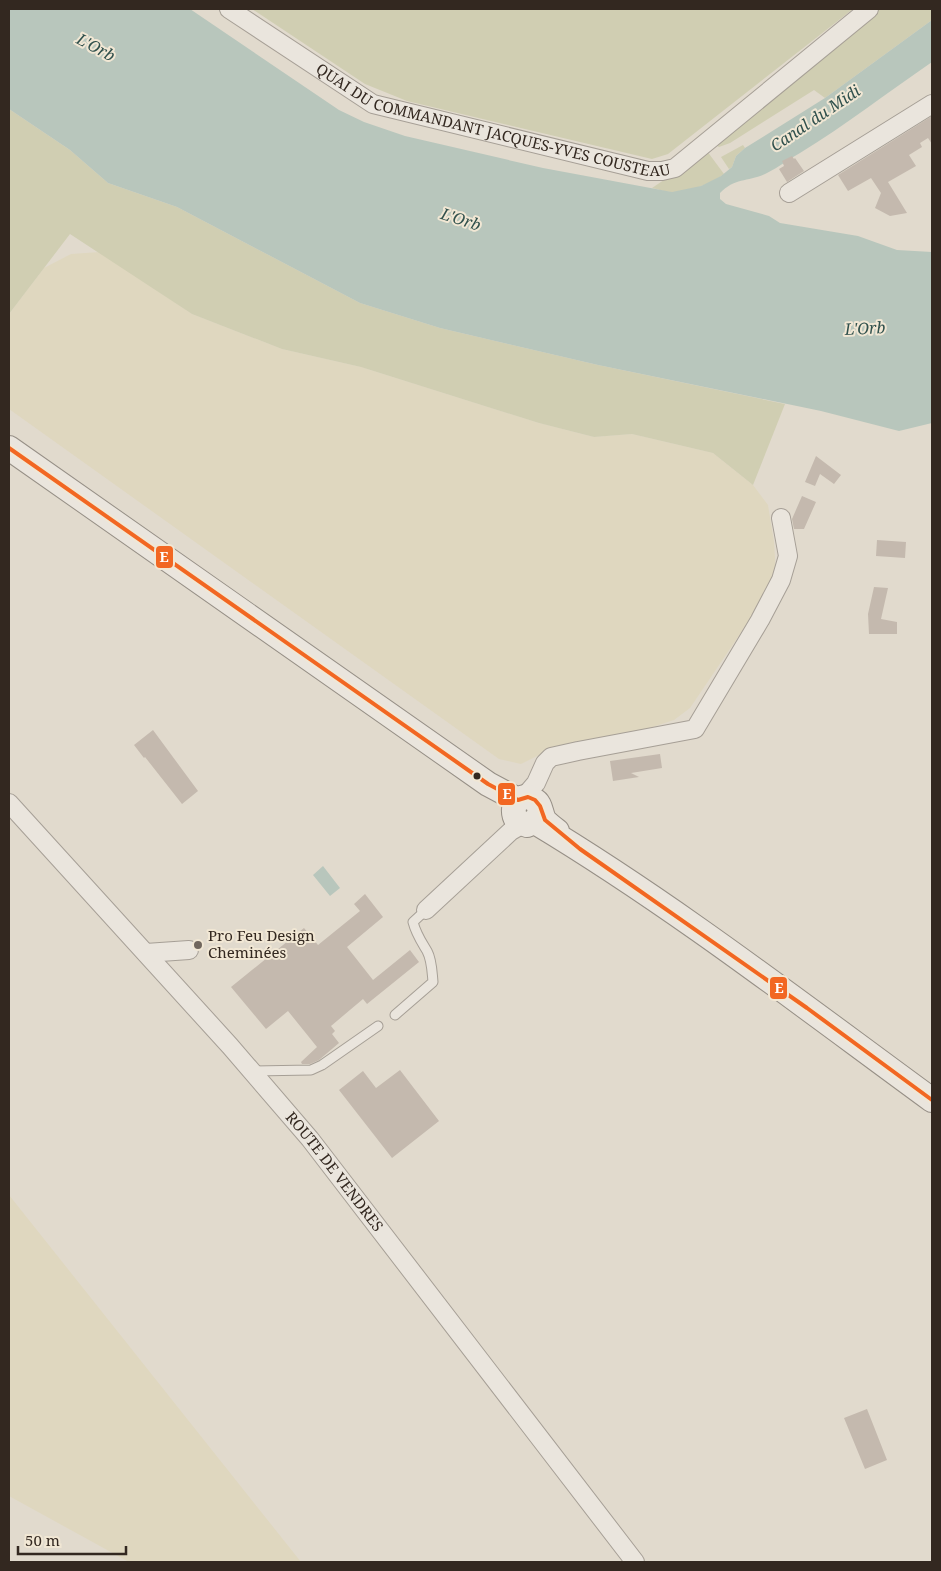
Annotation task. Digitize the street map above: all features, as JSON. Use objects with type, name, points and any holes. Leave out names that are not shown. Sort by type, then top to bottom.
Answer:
[{"type":"main road","points":[[9,448],[783,991],[932,1100]]},
{"type":"street","name":"QUAI DU COMMANDANT JACQUES-YVES COUSTEAU","points":[[229,9],[373,104],[648,171],[662,171],[675,168],[869,9]]},
{"type":"street","points":[[789,193],[932,104]]},
{"type":"street","points":[[426,910],[525,809],[545,763],[552,757],[695,729],[760,620],[781,580],[788,556],[782,518]]},
{"type":"street","name":"ROUTE DE VENDRES","points":[[9,803],[252,1071],[310,1139],[635,1562]]},
{"type":"street","points":[[146,953],[189,950]]},
{"type":"lane","points":[[395,1015],[433,982],[428,952],[416,934],[413,922],[426,910]]},
{"type":"lane","points":[[252,1071],[310,1070],[322,1065],[378,1026]]},
{"type":"shaded area","points":[[252,9],[853,9],[668,154],[652,159],[407,101],[365,84]]},
{"type":"shaded area","points":[[880,9],[932,9],[932,20],[825,98],[814,90],[730,143],[719,147],[714,144],[867,17]]},
{"type":"shaded area","points":[[9,109],[70,150],[108,183],[177,207],[360,303],[440,328],[598,365],[785,404],[753,485],[713,453],[632,434],[594,437],[539,423],[361,367],[282,349],[192,314],[70,234],[9,314]]},
{"type":"shaded area","points":[[743,145],[745,148],[736,156],[732,167],[729,169],[721,157]]},
{"type":"shaded area","points":[[707,151],[724,174],[719,178],[685,191],[669,192],[652,188]]},
{"type":"shaded area","points":[[100,252],[192,314],[282,349],[361,367],[539,423],[594,437],[632,434],[713,453],[753,485],[768,505],[774,542],[776,574],[763,600],[690,708],[674,720],[643,730],[547,751],[521,764],[499,759],[9,409],[9,314],[44,268],[71,254]]},
{"type":"shaded area","points":[[9,1195],[301,1562],[129,1562],[9,1496]]},
{"type":"water","points":[[9,9],[190,9],[339,110],[364,122],[405,136],[543,168],[672,192],[701,186],[721,176],[732,167],[736,156],[745,148],[825,98],[932,20],[932,62],[834,131],[776,168],[760,176],[731,184],[720,193],[720,199],[726,204],[769,216],[780,223],[858,236],[897,250],[932,252],[932,423],[899,431],[821,411],[598,365],[440,328],[360,303],[177,207],[108,183],[70,150],[9,109]]},
{"type":"water","points":[[323,866],[340,888],[330,896],[313,875]]},
{"type":"building","points":[[932,116],[932,144],[928,138],[920,143],[922,147],[909,155],[916,166],[888,182],[907,213],[890,216],[875,208],[881,193],[871,178],[848,191],[838,175]]},
{"type":"building","points":[[792,156],[804,171],[787,182],[779,169],[784,166],[782,161]]},
{"type":"building","points":[[816,456],[841,475],[834,484],[820,474],[815,486],[805,482]]},
{"type":"building","points":[[802,496],[816,502],[804,529],[794,529],[792,519]]},
{"type":"building","points":[[877,540],[906,542],[905,558],[876,556]]},
{"type":"building","points":[[874,587],[888,588],[881,619],[897,622],[897,634],[869,634],[868,614]]},
{"type":"building","points":[[153,730],[198,791],[182,804],[134,745]]},
{"type":"building","points":[[660,754],[662,768],[631,773],[639,777],[613,781],[610,761]]},
{"type":"building","points":[[365,894],[383,917],[347,947],[373,980],[410,950],[419,962],[367,1004],[363,999],[331,1026],[335,1031],[332,1034],[339,1043],[319,1060],[310,1064],[302,1064],[301,1062],[317,1047],[288,1011],[266,1029],[231,987],[304,928],[318,945],[360,911],[354,904]]},
{"type":"building","points":[[400,1070],[439,1121],[392,1158],[339,1090],[363,1071],[376,1088]]},
{"type":"building","points":[[867,1409],[887,1460],[865,1469],[844,1418]]},
{"type":"transit line","name":"E","points":[[9,448],[488,784],[518,800],[528,797],[535,800],[540,806],[545,820],[580,849],[807,1008],[932,1100]]},
{"type":"place","name":"Pro Feu Design Cheminées","points":[[198,945]]},
{"type":"water label","name":"L'Orb","points":[[96,47]]},
{"type":"water label","name":"Canal du Midi","points":[[815,118]]},
{"type":"water label","name":"L'Orb","points":[[461,219]]},
{"type":"water label","name":"L'Orb","points":[[865,328]]}]
